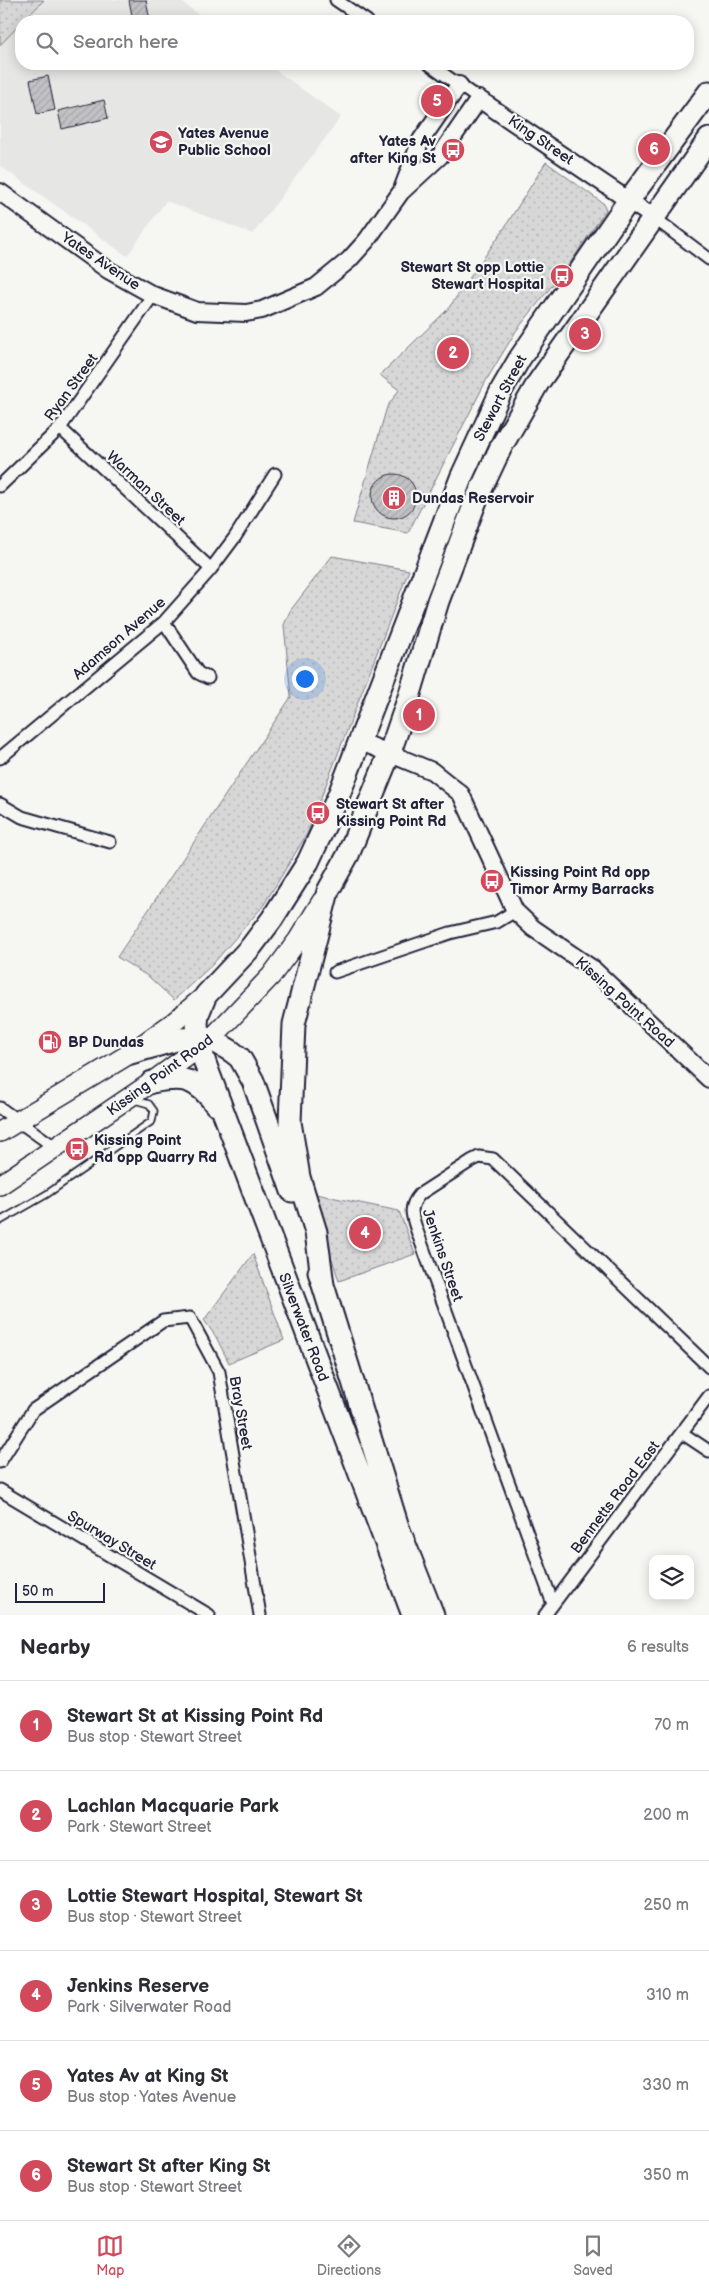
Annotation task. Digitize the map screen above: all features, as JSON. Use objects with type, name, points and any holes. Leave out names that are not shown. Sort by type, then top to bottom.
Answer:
[{"type":"highway","name":"Stewart Street","points":[[359,741],[461,478],[502,389],[520,358],[629,200],[709,92]]},
{"type":"highway","name":"Stewart Street","points":[[390,752],[438,601],[477,498],[501,447],[538,383],[709,140]]},
{"type":"highway","points":[[206,995],[251,947],[272,919],[308,862],[338,797],[359,741]]},
{"type":"highway","name":"Kissing Point Road","points":[[328,891],[348,855],[390,752]]},
{"type":"highway","name":"Silverwater Road","points":[[323,1285],[316,1232],[299,1177],[290,1122],[294,1024],[328,891]]},
{"type":"highway","name":"Silverwater Road","points":[[206,995],[198,1014],[203,1042],[226,1120],[413,1615]]},
{"type":"highway","points":[[131,1053],[180,1039],[203,1042]]},
{"type":"highway","name":"Silverwater Road","points":[[203,1042],[231,1051],[240,1058],[253,1081],[323,1285],[398,1527],[433,1615]]},
{"type":"highway","points":[[152,1082],[180,1078],[198,1085],[208,1094],[226,1120]]},
{"type":"main road","name":"Kissing Point Road","points":[[0,1185],[152,1082],[203,1042],[248,1002],[285,958],[328,891]]},
{"type":"main road","points":[[0,1132],[131,1053],[174,1022],[206,995]]},
{"type":"street","points":[[336,0],[358,15]]},
{"type":"street","name":"King Street","points":[[438,70],[653,217]]},
{"type":"street","name":"Yates Avenue","points":[[401,192],[420,140],[459,85]]},
{"type":"street","name":"Yates Avenue","points":[[0,192],[108,270],[153,295],[197,311],[246,313],[279,304],[316,287],[349,260],[367,240],[401,192],[440,156],[479,99]]},
{"type":"street","points":[[653,217],[709,259]]},
{"type":"street","name":"Ryan Street","points":[[0,486],[60,428],[144,311],[153,295]]},
{"type":"street","name":"Warman Street","points":[[60,428],[211,568]]},
{"type":"street","name":"Adamson Avenue","points":[[0,758],[164,622],[235,537],[275,474]]},
{"type":"street","points":[[164,622],[198,673],[208,678]]},
{"type":"street","name":"Kissing Point Road","points":[[359,741],[390,752],[432,771],[461,794],[515,911],[533,928],[593,969],[709,1079]]},
{"type":"street","points":[[0,804],[22,817],[110,842]]},
{"type":"street","points":[[335,972],[450,933],[497,922],[515,911]]},
{"type":"street","points":[[0,1108],[56,1148]]},
{"type":"street","name":"Jenkins Street","points":[[553,1604],[417,1231],[410,1208],[413,1201],[420,1194],[471,1160],[479,1157],[493,1159],[709,1367]]},
{"type":"street","name":"Bray Street","points":[[0,1462],[33,1410],[162,1321],[190,1318],[219,1372],[260,1615]]},
{"type":"street","name":"Bennetts Road East","points":[[545,1615],[709,1396]]},
{"type":"street","points":[[682,1433],[709,1451]]},
{"type":"street","name":"Spurway Street","points":[[0,1490],[209,1615]]},
{"type":"lane","name":"Kissing Point Road","points":[[0,1221],[47,1194],[152,1121],[154,1111],[149,1104],[139,1100],[124,1102]]},
{"type":"shaded area","points":[[0,0],[44,0],[29,15],[15,15],[15,30],[0,45]]},
{"type":"shaded area","points":[[44,0],[179,0],[200,15],[29,15]]},
{"type":"shaded area","name":"Yates Avenue Public School","points":[[15,29],[15,70],[275,70],[341,117],[253,234],[166,201],[127,256],[0,166],[0,45]]},
{"type":"shaded area","points":[[546,162],[604,204],[606,210],[570,263],[516,331],[487,379],[408,533],[353,523],[387,407],[399,390],[380,375],[448,309],[503,230]]},
{"type":"shaded area","points":[[332,556],[409,570],[307,834],[263,906],[212,965],[174,1000],[149,977],[117,957],[291,697],[284,625],[290,611]]},
{"type":"shaded area","points":[[311,1193],[399,1211],[415,1254],[339,1281]]},
{"type":"shaded area","points":[[253,1254],[284,1340],[229,1363],[216,1337],[204,1320]]},
{"type":"building","points":[[129,0],[146,0],[149,15],[132,15]]},
{"type":"building","points":[[48,76],[55,110],[37,114],[30,80]]},
{"type":"building","points":[[104,100],[108,118],[62,129],[58,111]]},
{"type":"building","name":"Dundas Reservoir","points":[[390,474],[398,474],[410,480],[416,496],[410,512],[398,518],[390,518],[378,512],[372,500],[372,492],[378,480]]},
{"type":"place","name":"Yates Av at King St","points":[[437,101]]},
{"type":"place","name":"Yates Avenue Public School","points":[[161,142]]},
{"type":"place","name":"Stewart St after King St","points":[[654,149]]},
{"type":"place","name":"Yates Av after King St","points":[[453,150]]},
{"type":"place","name":"Stewart St opp Lottie Stewart Hospital","points":[[562,276]]},
{"type":"place","name":"Lottie Stewart Hospital, Stewart St","points":[[585,334]]},
{"type":"place","name":"Lachlan Macquarie Park","points":[[453,353]]},
{"type":"place","name":"Dundas Reservoir","points":[[394,498]]},
{"type":"place","name":"Stewart St at Kissing Point Rd","points":[[419,715]]},
{"type":"place","name":"Stewart St after Kissing Point Rd","points":[[318,813]]},
{"type":"place","name":"Kissing Point Rd opp Timor Army Barracks","points":[[492,881]]},
{"type":"place","name":"BP Dundas","points":[[50,1042]]},
{"type":"place","name":"Kissing Point Rd opp Quarry Rd","points":[[77,1149]]},
{"type":"place","name":"Jenkins Reserve","points":[[365,1233]]}]
